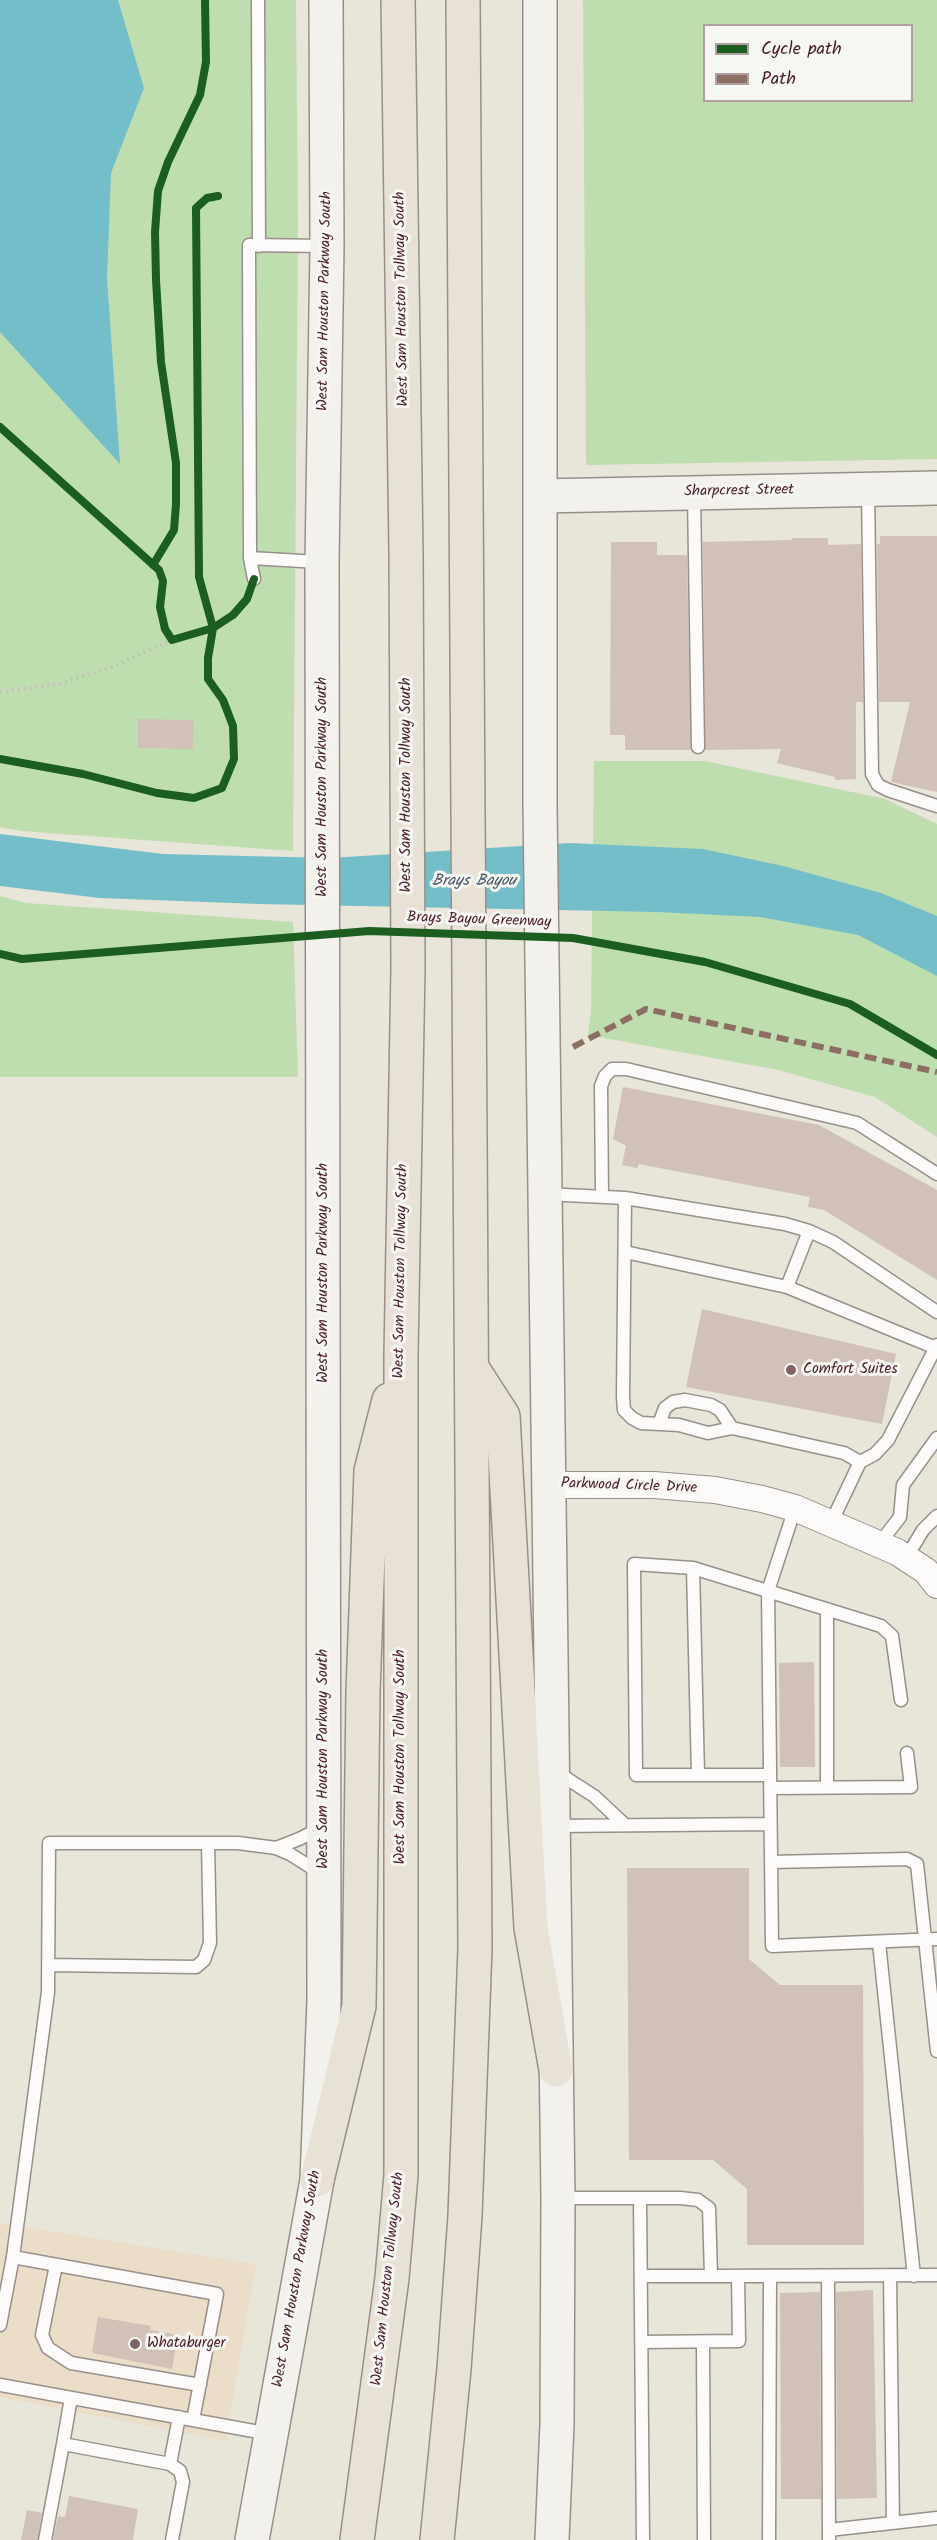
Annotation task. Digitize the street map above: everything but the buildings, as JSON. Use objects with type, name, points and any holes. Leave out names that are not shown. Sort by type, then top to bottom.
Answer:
[{"type":"highway","name":"West Sam Houston Tollway South","points":[[357,2540],[392,2278],[401,2175],[401,1355],[408,968],[406,551],[398,0]]},
{"type":"highway","points":[[437,2540],[460,2302],[468,2178],[475,1849],[463,0]]},
{"type":"highway","points":[[317,2180],[359,2006],[363,1692],[371,1471],[401,1355]]},
{"type":"highway","points":[[472,1368],[503,1416],[531,1928],[556,2070]]},
{"type":"main road","name":"West Sam Houston Parkway South","points":[[252,2540],[317,2180],[324,2001],[322,562],[327,246],[326,0]]},
{"type":"main road","points":[[540,0],[540,805],[544,962],[558,2198],[556,2424],[552,2540]]},
{"type":"main road","name":"Sharpcrest Street","points":[[541,496],[937,488]]},
{"type":"street","name":"Parkwood Circle Drive","points":[[549,1485],[654,1485],[714,1490],[795,1508],[906,1558],[926,1571],[937,1585]]},
{"type":"lane","points":[[258,0],[259,246]]},
{"type":"lane","points":[[254,579],[250,558],[249,245],[327,246]]},
{"type":"lane","points":[[868,489],[872,774],[878,784],[888,790],[937,806]]},
{"type":"lane","points":[[694,493],[698,747]]},
{"type":"lane","points":[[250,558],[322,562]]},
{"type":"lane","points":[[602,1195],[602,1086],[605,1076],[612,1068],[626,1068],[857,1123],[937,1174]]},
{"type":"lane","points":[[545,1194],[602,1195],[625,1198],[809,1231],[833,1242],[937,1312]]},
{"type":"lane","points":[[625,1198],[624,1410],[641,1423],[679,1425],[708,1433],[732,1428],[844,1453],[860,1462]]},
{"type":"lane","points":[[786,1287],[809,1231]]},
{"type":"lane","points":[[625,1252],[786,1287],[936,1346],[888,1440],[875,1454],[860,1462],[831,1523]]},
{"type":"lane","points":[[659,1424],[665,1408],[673,1402],[685,1401],[711,1405],[720,1410],[732,1428]]},
{"type":"lane","points":[[879,1544],[900,1517],[903,1485],[937,1438]]},
{"type":"lane","points":[[795,1508],[768,1591],[772,1946],[932,1940]]},
{"type":"lane","points":[[906,1558],[923,1530],[937,1516]]},
{"type":"lane","points":[[770,1774],[636,1775],[634,1564],[693,1568],[881,1626],[892,1636],[901,1700]]},
{"type":"lane","points":[[693,1568],[698,1775]]},
{"type":"lane","points":[[827,1609],[827,1787]]},
{"type":"lane","points":[[770,1788],[911,1787],[908,1753]]},
{"type":"lane","points":[[552,1770],[594,1796],[625,1825]]},
{"type":"lane","points":[[553,1826],[770,1824]]},
{"type":"lane","points":[[276,1848],[300,1839],[324,1826]]},
{"type":"lane","points":[[0,2325],[13,2256],[48,1992],[49,1843],[238,1843],[276,1848],[324,1875]]},
{"type":"lane","points":[[48,1965],[196,1967],[204,1960],[210,1943],[208,1843]]},
{"type":"lane","points":[[771,1862],[908,1859],[917,1864],[932,1940],[937,2051]]},
{"type":"lane","points":[[879,1943],[914,2276]]},
{"type":"lane","points":[[558,2198],[698,2200],[709,2208],[711,2276]]},
{"type":"lane","points":[[640,2198],[643,2540]]},
{"type":"lane","points":[[13,2256],[217,2294],[194,2420]]},
{"type":"lane","points":[[56,2265],[42,2335],[48,2348],[71,2363],[200,2385]]},
{"type":"lane","points":[[641,2276],[937,2276]]},
{"type":"lane","points":[[641,2342],[738,2342],[738,2276]]},
{"type":"lane","points":[[769,2540],[770,2276]]},
{"type":"lane","points":[[828,2276],[829,2535],[892,2523],[937,2518]]},
{"type":"lane","points":[[890,2276],[892,2523]]},
{"type":"lane","points":[[703,2342],[704,2540]]},
{"type":"lane","points":[[0,2385],[271,2434]]},
{"type":"lane","points":[[45,2540],[71,2398]]},
{"type":"lane","points":[[170,2464],[179,2417]]},
{"type":"lane","points":[[63,2444],[170,2464],[180,2471],[183,2482],[172,2540]]},
{"type":"path","points":[[0,692],[57,684],[112,667],[170,638],[182,637]]},
{"type":"shaded area","points":[[0,2223],[256,2264],[226,2441],[0,2397]]},
{"type":"green space","points":[[0,0],[296,0],[298,226],[293,851],[21,831],[0,827]]},
{"type":"green space","points":[[583,0],[937,0],[937,459],[586,465]]},
{"type":"green space","points":[[594,761],[705,761],[885,799],[937,824],[937,1137],[875,1097],[778,1070],[588,1035],[591,1011]]},
{"type":"green space","points":[[0,896],[26,903],[293,922],[298,1077],[0,1077]]},
{"type":"water","points":[[0,0],[118,0],[144,88],[111,173],[107,278],[120,464],[0,332]]},
{"type":"water","name":"Brays Bayou","points":[[0,834],[163,854],[330,858],[569,843],[703,849],[783,866],[881,893],[937,916],[937,976],[858,935],[760,917],[657,912],[259,904],[100,898],[0,886]]},
{"type":"marked path","points":[[573,1047],[646,1009],[937,1072]]},
{"type":"cycle path","points":[[153,565],[174,530],[176,504],[176,463],[161,362],[156,280],[155,232],[158,191],[168,162],[200,95],[206,62],[205,0]]},
{"type":"cycle path","points":[[0,759],[83,774],[157,793],[194,798],[222,788],[234,759],[233,726],[223,700],[208,679],[208,658],[213,628],[199,577],[196,208],[207,198],[218,196]]},
{"type":"cycle path","points":[[0,427],[159,570],[163,581],[160,607],[165,629],[172,640],[213,628],[233,615],[247,599],[254,579]]},
{"type":"cycle path","name":"Brays Bayou Greenway","points":[[0,954],[22,959],[369,931],[573,938],[705,962],[850,1004],[937,1055]]},
{"type":"place","name":"Comfort Suites","points":[[791,1370]]},
{"type":"place","name":"Whataburger","points":[[135,2344]]}]
